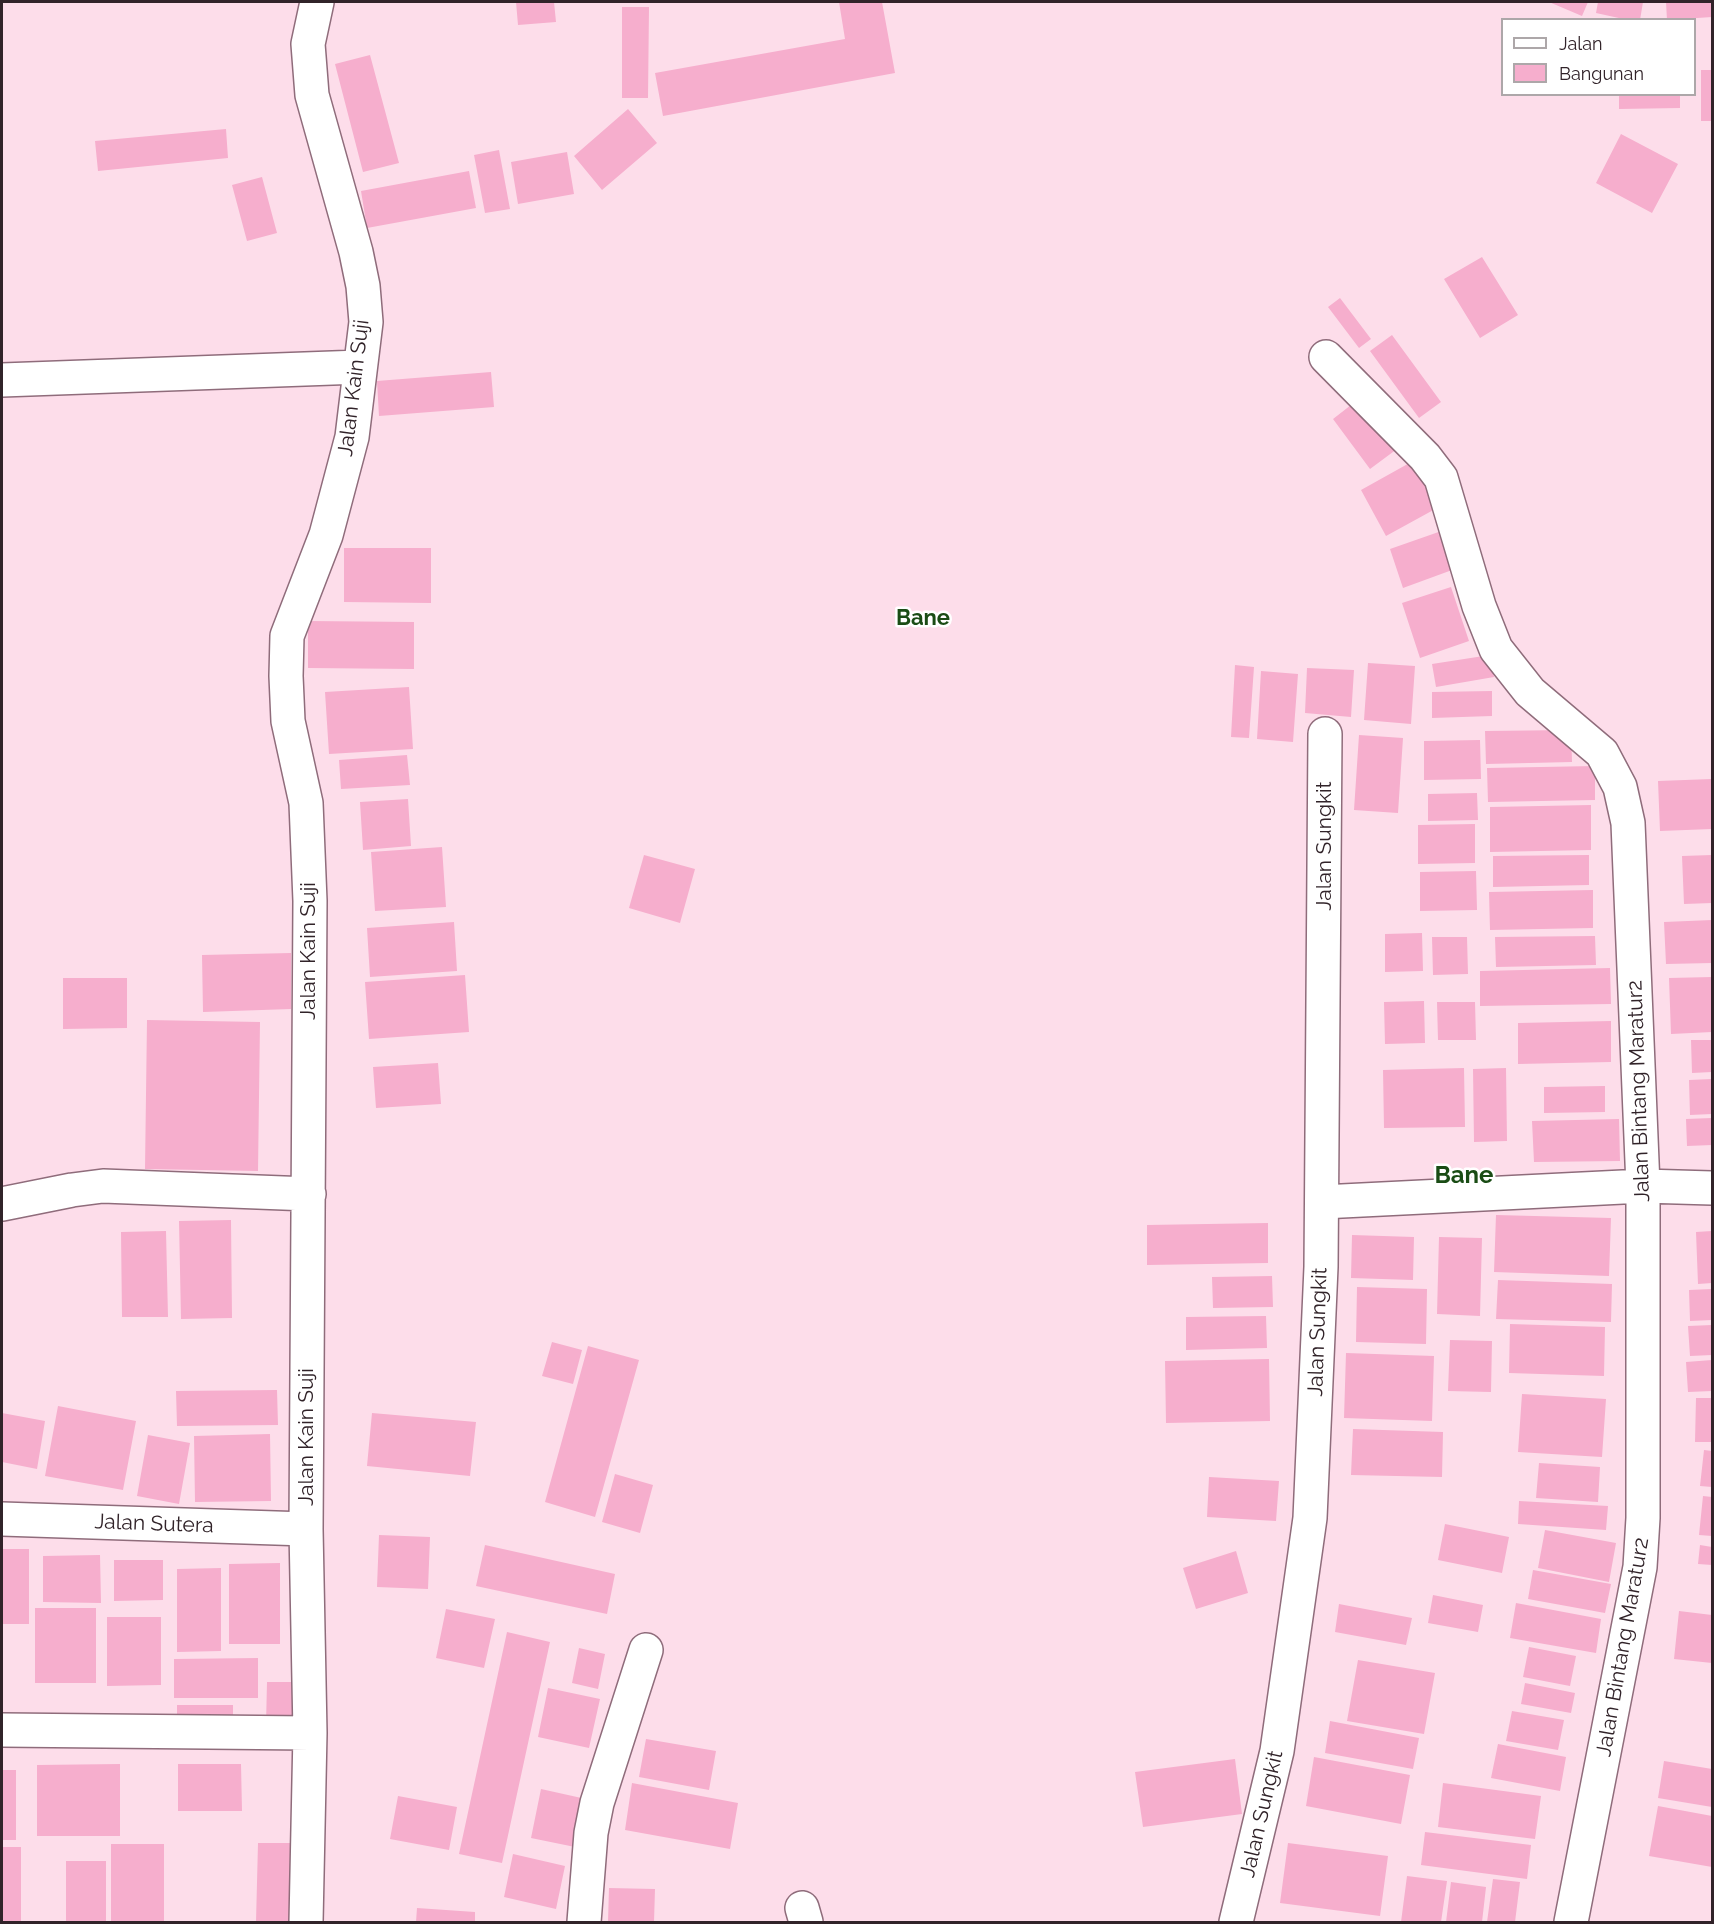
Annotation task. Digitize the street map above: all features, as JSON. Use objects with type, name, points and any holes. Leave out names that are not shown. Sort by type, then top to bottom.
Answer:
[{"type":"street","name":"Jalan Kain Suji","points":[[306,1923],[310,1733],[306,1529],[310,901],[304,789],[288,721],[287,636],[326,535],[352,437],[366,322],[363,286],[356,252],[312,94],[308,44],[317,2]]},
{"type":"street","name":"Jalan Bintang Maratur2","points":[[1326,357],[1425,458],[1441,478],[1479,606],[1496,649],[1530,692],[1602,753],[1620,787],[1628,823],[1643,1186],[1643,1518],[1640,1567],[1571,1923]]},
{"type":"street","points":[[2,380],[360,367]]},
{"type":"street","name":"Jalan Sungkit","points":[[1236,1923],[1277,1751],[1310,1518],[1321,1267],[1325,734]]},
{"type":"street","points":[[2,1204],[86,1187],[103,1186],[309,1194]]},
{"type":"street","points":[[1322,1202],[1643,1186],[1713,1188]]},
{"type":"street","name":"Jalan Sutera","points":[[2,1519],[306,1529]]},
{"type":"street","points":[[584,1923],[591,1833],[597,1803],[646,1650]]},
{"type":"street","points":[[2,1731],[310,1733]]},
{"type":"building","points":[[516,2],[554,2],[556,22],[518,25]]},
{"type":"building","points":[[839,2],[882,2],[895,73],[663,116],[655,73],[845,39]]},
{"type":"building","points":[[1549,2],[1588,2],[1582,16]]},
{"type":"building","points":[[1598,2],[1643,2],[1640,18],[1619,18],[1596,13]]},
{"type":"building","points":[[1666,2],[1712,2],[1712,17],[1667,18]]},
{"type":"building","points":[[622,7],[649,7],[648,98],[622,98]]},
{"type":"building","points":[[370,55],[399,163],[363,172],[335,64]]},
{"type":"building","points":[[1701,70],[1712,70],[1712,121],[1701,121]]},
{"type":"building","points":[[1619,96],[1680,96],[1680,108],[1619,109]]},
{"type":"building","points":[[628,109],[657,143],[602,190],[574,156]]},
{"type":"building","points":[[226,129],[228,158],[98,171],[95,141]]},
{"type":"building","points":[[1621,134],[1678,164],[1652,213],[1596,183]]},
{"type":"building","points":[[499,150],[510,209],[485,213],[474,155]]},
{"type":"building","points":[[567,152],[574,194],[518,204],[511,162]]},
{"type":"building","points":[[469,171],[476,208],[367,228],[361,191]]},
{"type":"building","points":[[262,177],[277,233],[247,241],[232,185]]},
{"type":"building","points":[[1482,257],[1518,315],[1480,338],[1444,279]]},
{"type":"building","points":[[1340,298],[1371,339],[1359,348],[1328,307]]},
{"type":"building","points":[[1392,335],[1441,402],[1419,418],[1370,351]]},
{"type":"building","points":[[491,372],[494,407],[379,416],[377,381]]},
{"type":"building","points":[[1360,398],[1397,449],[1370,469],[1333,419]]},
{"type":"building","points":[[1422,456],[1448,502],[1386,536],[1361,490]]},
{"type":"building","points":[[1450,528],[1463,566],[1403,588],[1390,549]]},
{"type":"building","points":[[344,548],[431,548],[431,603],[344,602]]},
{"type":"building","points":[[1451,587],[1469,641],[1420,658],[1402,603]]},
{"type":"building","points":[[308,621],[414,622],[414,669],[308,668]]},
{"type":"building","points":[[1490,655],[1494,677],[1436,687],[1432,664]]},
{"type":"building","points":[[1368,663],[1415,666],[1411,724],[1364,720]]},
{"type":"building","points":[[1235,665],[1254,667],[1249,738],[1231,737]]},
{"type":"building","points":[[1307,668],[1354,670],[1351,717],[1305,713]]},
{"type":"building","points":[[1261,671],[1298,674],[1293,742],[1257,739]]},
{"type":"building","points":[[409,687],[413,749],[329,754],[325,692]]},
{"type":"building","points":[[1492,691],[1492,716],[1432,718],[1432,692]]},
{"type":"building","points":[[1571,730],[1572,762],[1486,764],[1485,731]]},
{"type":"building","points":[[1359,735],[1403,738],[1398,813],[1354,810]]},
{"type":"building","points":[[1480,740],[1481,779],[1424,780],[1424,741]]},
{"type":"building","points":[[407,755],[410,785],[341,789],[339,760]]},
{"type":"building","points":[[1595,766],[1595,800],[1488,802],[1487,768]]},
{"type":"building","points":[[1712,779],[1712,829],[1660,831],[1658,781]]},
{"type":"building","points":[[1477,793],[1478,820],[1428,821],[1428,794]]},
{"type":"building","points":[[408,799],[411,846],[363,850],[360,802]]},
{"type":"building","points":[[1591,805],[1591,850],[1490,852],[1490,807]]},
{"type":"building","points":[[1475,824],[1475,863],[1418,864],[1418,825]]},
{"type":"building","points":[[442,847],[446,907],[375,911],[371,852]]},
{"type":"building","points":[[644,855],[695,869],[680,923],[629,908]]},
{"type":"building","points":[[1589,855],[1589,885],[1493,887],[1493,856]]},
{"type":"building","points":[[1712,855],[1712,903],[1684,904],[1682,856]]},
{"type":"building","points":[[1476,871],[1477,910],[1420,911],[1420,872]]},
{"type":"building","points":[[1593,890],[1593,928],[1490,930],[1489,892]]},
{"type":"building","points":[[1712,920],[1712,963],[1666,964],[1664,922]]},
{"type":"building","points":[[454,922],[457,971],[370,977],[367,928]]},
{"type":"building","points":[[1422,933],[1423,971],[1385,972],[1385,934]]},
{"type":"building","points":[[1595,936],[1596,965],[1496,967],[1495,937]]},
{"type":"building","points":[[1432,937],[1467,937],[1468,974],[1433,975]]},
{"type":"building","points":[[291,953],[291,1009],[203,1012],[202,955]]},
{"type":"building","points":[[1610,968],[1611,1004],[1480,1006],[1480,971]]},
{"type":"building","points":[[465,975],[469,1032],[369,1039],[365,982]]},
{"type":"building","points":[[1712,977],[1712,1032],[1671,1034],[1669,978]]},
{"type":"building","points":[[63,978],[127,978],[127,1028],[63,1029]]},
{"type":"building","points":[[1424,1001],[1425,1043],[1385,1044],[1384,1002]]},
{"type":"building","points":[[1437,1002],[1475,1002],[1476,1040],[1438,1040]]},
{"type":"building","points":[[147,1020],[260,1022],[258,1171],[145,1169]]},
{"type":"building","points":[[1611,1021],[1611,1062],[1518,1064],[1518,1023]]},
{"type":"building","points":[[1691,1040],[1712,1040],[1712,1072],[1692,1073]]},
{"type":"building","points":[[438,1063],[441,1104],[376,1108],[373,1067]]},
{"type":"building","points":[[1464,1068],[1465,1127],[1384,1128],[1383,1070]]},
{"type":"building","points":[[1506,1068],[1507,1141],[1474,1142],[1473,1069]]},
{"type":"building","points":[[1712,1079],[1712,1114],[1690,1115],[1689,1080]]},
{"type":"building","points":[[1605,1086],[1605,1112],[1544,1113],[1544,1087]]},
{"type":"building","points":[[1712,1118],[1712,1145],[1687,1146],[1686,1119]]},
{"type":"building","points":[[1619,1119],[1620,1161],[1534,1162],[1532,1121]]},
{"type":"building","points":[[1496,1215],[1611,1218],[1609,1276],[1494,1272]]},
{"type":"building","points":[[231,1220],[232,1318],[181,1319],[179,1221]]},
{"type":"building","points":[[1268,1223],[1268,1263],[1147,1265],[1147,1225]]},
{"type":"building","points":[[166,1231],[168,1317],[122,1317],[121,1232]]},
{"type":"building","points":[[1712,1231],[1712,1283],[1698,1284],[1696,1232]]},
{"type":"building","points":[[1352,1235],[1414,1237],[1413,1280],[1351,1278]]},
{"type":"building","points":[[1439,1237],[1482,1238],[1480,1316],[1437,1314]]},
{"type":"building","points":[[1272,1276],[1273,1307],[1213,1308],[1212,1277]]},
{"type":"building","points":[[1498,1280],[1612,1284],[1611,1322],[1496,1319]]},
{"type":"building","points":[[1357,1287],[1427,1289],[1426,1344],[1356,1342]]},
{"type":"building","points":[[1712,1289],[1712,1320],[1690,1321],[1689,1290]]},
{"type":"building","points":[[1266,1316],[1267,1348],[1186,1350],[1186,1317]]},
{"type":"building","points":[[1510,1324],[1605,1327],[1604,1376],[1509,1373]]},
{"type":"building","points":[[1712,1325],[1712,1355],[1690,1356],[1688,1326]]},
{"type":"building","points":[[1450,1340],[1492,1341],[1491,1392],[1448,1391]]},
{"type":"building","points":[[552,1342],[582,1350],[573,1384],[542,1376]]},
{"type":"building","points":[[588,1346],[639,1360],[595,1517],[545,1502]]},
{"type":"building","points":[[1346,1353],[1434,1356],[1432,1421],[1344,1418]]},
{"type":"building","points":[[1269,1359],[1270,1421],[1166,1423],[1165,1361]]},
{"type":"building","points":[[1712,1360],[1712,1391],[1688,1392],[1686,1362]]},
{"type":"building","points":[[277,1390],[278,1425],[177,1426],[176,1391]]},
{"type":"building","points":[[1522,1394],[1606,1399],[1602,1457],[1518,1452]]},
{"type":"building","points":[[1696,1398],[1712,1398],[1712,1442],[1695,1442]]},
{"type":"building","points":[[58,1406],[136,1421],[123,1490],[45,1476]]},
{"type":"building","points":[[2,1413],[45,1421],[37,1469],[2,1462]]},
{"type":"building","points":[[372,1413],[476,1422],[470,1476],[367,1466]]},
{"type":"building","points":[[1353,1429],[1443,1432],[1442,1477],[1351,1475]]},
{"type":"building","points":[[270,1434],[271,1501],[195,1502],[194,1436]]},
{"type":"building","points":[[148,1435],[190,1443],[179,1504],[137,1496]]},
{"type":"building","points":[[1704,1450],[1712,1451],[1712,1487],[1700,1486]]},
{"type":"building","points":[[1539,1463],[1600,1467],[1598,1502],[1536,1498]]},
{"type":"building","points":[[615,1474],[653,1485],[640,1533],[602,1522]]},
{"type":"building","points":[[1209,1477],[1279,1481],[1276,1521],[1207,1517]]},
{"type":"building","points":[[1703,1496],[1712,1497],[1712,1536],[1699,1535]]},
{"type":"building","points":[[1519,1501],[1608,1506],[1606,1530],[1518,1524]]},
{"type":"building","points":[[1445,1524],[1509,1537],[1502,1573],[1438,1560]]},
{"type":"building","points":[[1545,1530],[1616,1543],[1609,1582],[1538,1568]]},
{"type":"building","points":[[379,1535],[430,1537],[428,1589],[377,1587]]},
{"type":"building","points":[[485,1545],[615,1574],[607,1614],[476,1586]]},
{"type":"building","points":[[1700,1545],[1712,1547],[1712,1565],[1698,1564]]},
{"type":"building","points":[[2,1549],[29,1549],[29,1624],[2,1624]]},
{"type":"building","points":[[1236,1551],[1248,1593],[1196,1609],[1183,1568]]},
{"type":"building","points":[[100,1555],[101,1603],[43,1602],[43,1556]]},
{"type":"building","points":[[114,1560],[163,1560],[163,1600],[114,1601]]},
{"type":"building","points":[[280,1563],[280,1644],[229,1644],[229,1564]]},
{"type":"building","points":[[221,1568],[221,1651],[177,1652],[177,1569]]},
{"type":"building","points":[[1533,1570],[1611,1584],[1605,1613],[1528,1599]]},
{"type":"building","points":[[1433,1595],[1483,1605],[1478,1632],[1428,1623]]},
{"type":"building","points":[[1516,1603],[1601,1619],[1596,1653],[1510,1638]]},
{"type":"building","points":[[1339,1604],[1412,1618],[1406,1645],[1335,1632]]},
{"type":"building","points":[[35,1608],[96,1608],[96,1683],[35,1683]]},
{"type":"building","points":[[446,1609],[495,1619],[484,1668],[436,1658]]},
{"type":"building","points":[[1679,1611],[1712,1615],[1712,1663],[1674,1659]]},
{"type":"building","points":[[107,1617],[161,1617],[161,1685],[107,1686]]},
{"type":"building","points":[[507,1632],[550,1642],[502,1863],[459,1854]]},
{"type":"building","points":[[1529,1647],[1576,1656],[1570,1686],[1523,1677]]},
{"type":"building","points":[[579,1648],[605,1654],[598,1689],[572,1683]]},
{"type":"building","points":[[258,1658],[258,1698],[174,1698],[174,1659]]},
{"type":"building","points":[[1358,1660],[1435,1673],[1424,1734],[1347,1721]]},
{"type":"building","points":[[267,1682],[301,1682],[302,1725],[266,1725]]},
{"type":"building","points":[[1525,1683],[1575,1693],[1571,1713],[1521,1704]]},
{"type":"building","points":[[548,1688],[600,1699],[589,1748],[538,1737]]},
{"type":"building","points":[[177,1705],[233,1705],[233,1730],[177,1730]]},
{"type":"building","points":[[1512,1711],[1564,1720],[1558,1750],[1506,1741]]},
{"type":"building","points":[[1330,1721],[1419,1738],[1413,1769],[1325,1753]]},
{"type":"building","points":[[646,1739],[716,1751],[709,1790],[639,1777]]},
{"type":"building","points":[[1498,1744],[1566,1757],[1560,1791],[1491,1778]]},
{"type":"building","points":[[1314,1757],[1410,1775],[1401,1824],[1306,1806]]},
{"type":"building","points":[[1235,1759],[1242,1814],[1143,1827],[1135,1772]]},
{"type":"building","points":[[1664,1761],[1712,1769],[1712,1807],[1658,1798]]},
{"type":"building","points":[[120,1764],[120,1836],[37,1836],[37,1765]]},
{"type":"building","points":[[178,1764],[241,1764],[242,1811],[178,1811]]},
{"type":"building","points":[[2,1770],[16,1770],[16,1840],[2,1840]]},
{"type":"building","points":[[632,1783],[738,1803],[730,1849],[625,1830]]},
{"type":"building","points":[[1443,1783],[1541,1796],[1535,1839],[1438,1827]]},
{"type":"building","points":[[541,1789],[586,1799],[575,1847],[531,1838]]},
{"type":"building","points":[[398,1796],[457,1807],[449,1850],[390,1839]]},
{"type":"building","points":[[1658,1806],[1712,1816],[1712,1867],[1649,1856]]},
{"type":"building","points":[[1425,1832],[1531,1845],[1527,1879],[1421,1865]]},
{"type":"building","points":[[258,1843],[291,1843],[289,1922],[256,1922]]},
{"type":"building","points":[[1288,1843],[1388,1856],[1380,1916],[1280,1903]]},
{"type":"building","points":[[111,1844],[164,1844],[164,1921],[111,1922]]},
{"type":"building","points":[[2,1847],[21,1847],[21,1922],[2,1922]]},
{"type":"building","points":[[513,1854],[565,1866],[556,1909],[504,1897]]},
{"type":"building","points":[[66,1861],[106,1861],[106,1922],[66,1922]]},
{"type":"building","points":[[1407,1876],[1447,1881],[1441,1922],[1401,1922]]},
{"type":"building","points":[[1493,1879],[1520,1882],[1515,1922],[1487,1922]]},
{"type":"building","points":[[1451,1882],[1486,1887],[1482,1922],[1446,1922]]},
{"type":"building","points":[[609,1888],[655,1889],[654,1922],[608,1922]]},
{"type":"building","points":[[417,1908],[475,1912],[475,1922],[416,1922]]},
{"type":"district","name":"Bane","points":[[923,618]]},
{"type":"district","name":"Bane","points":[[1464,1176]]}]
